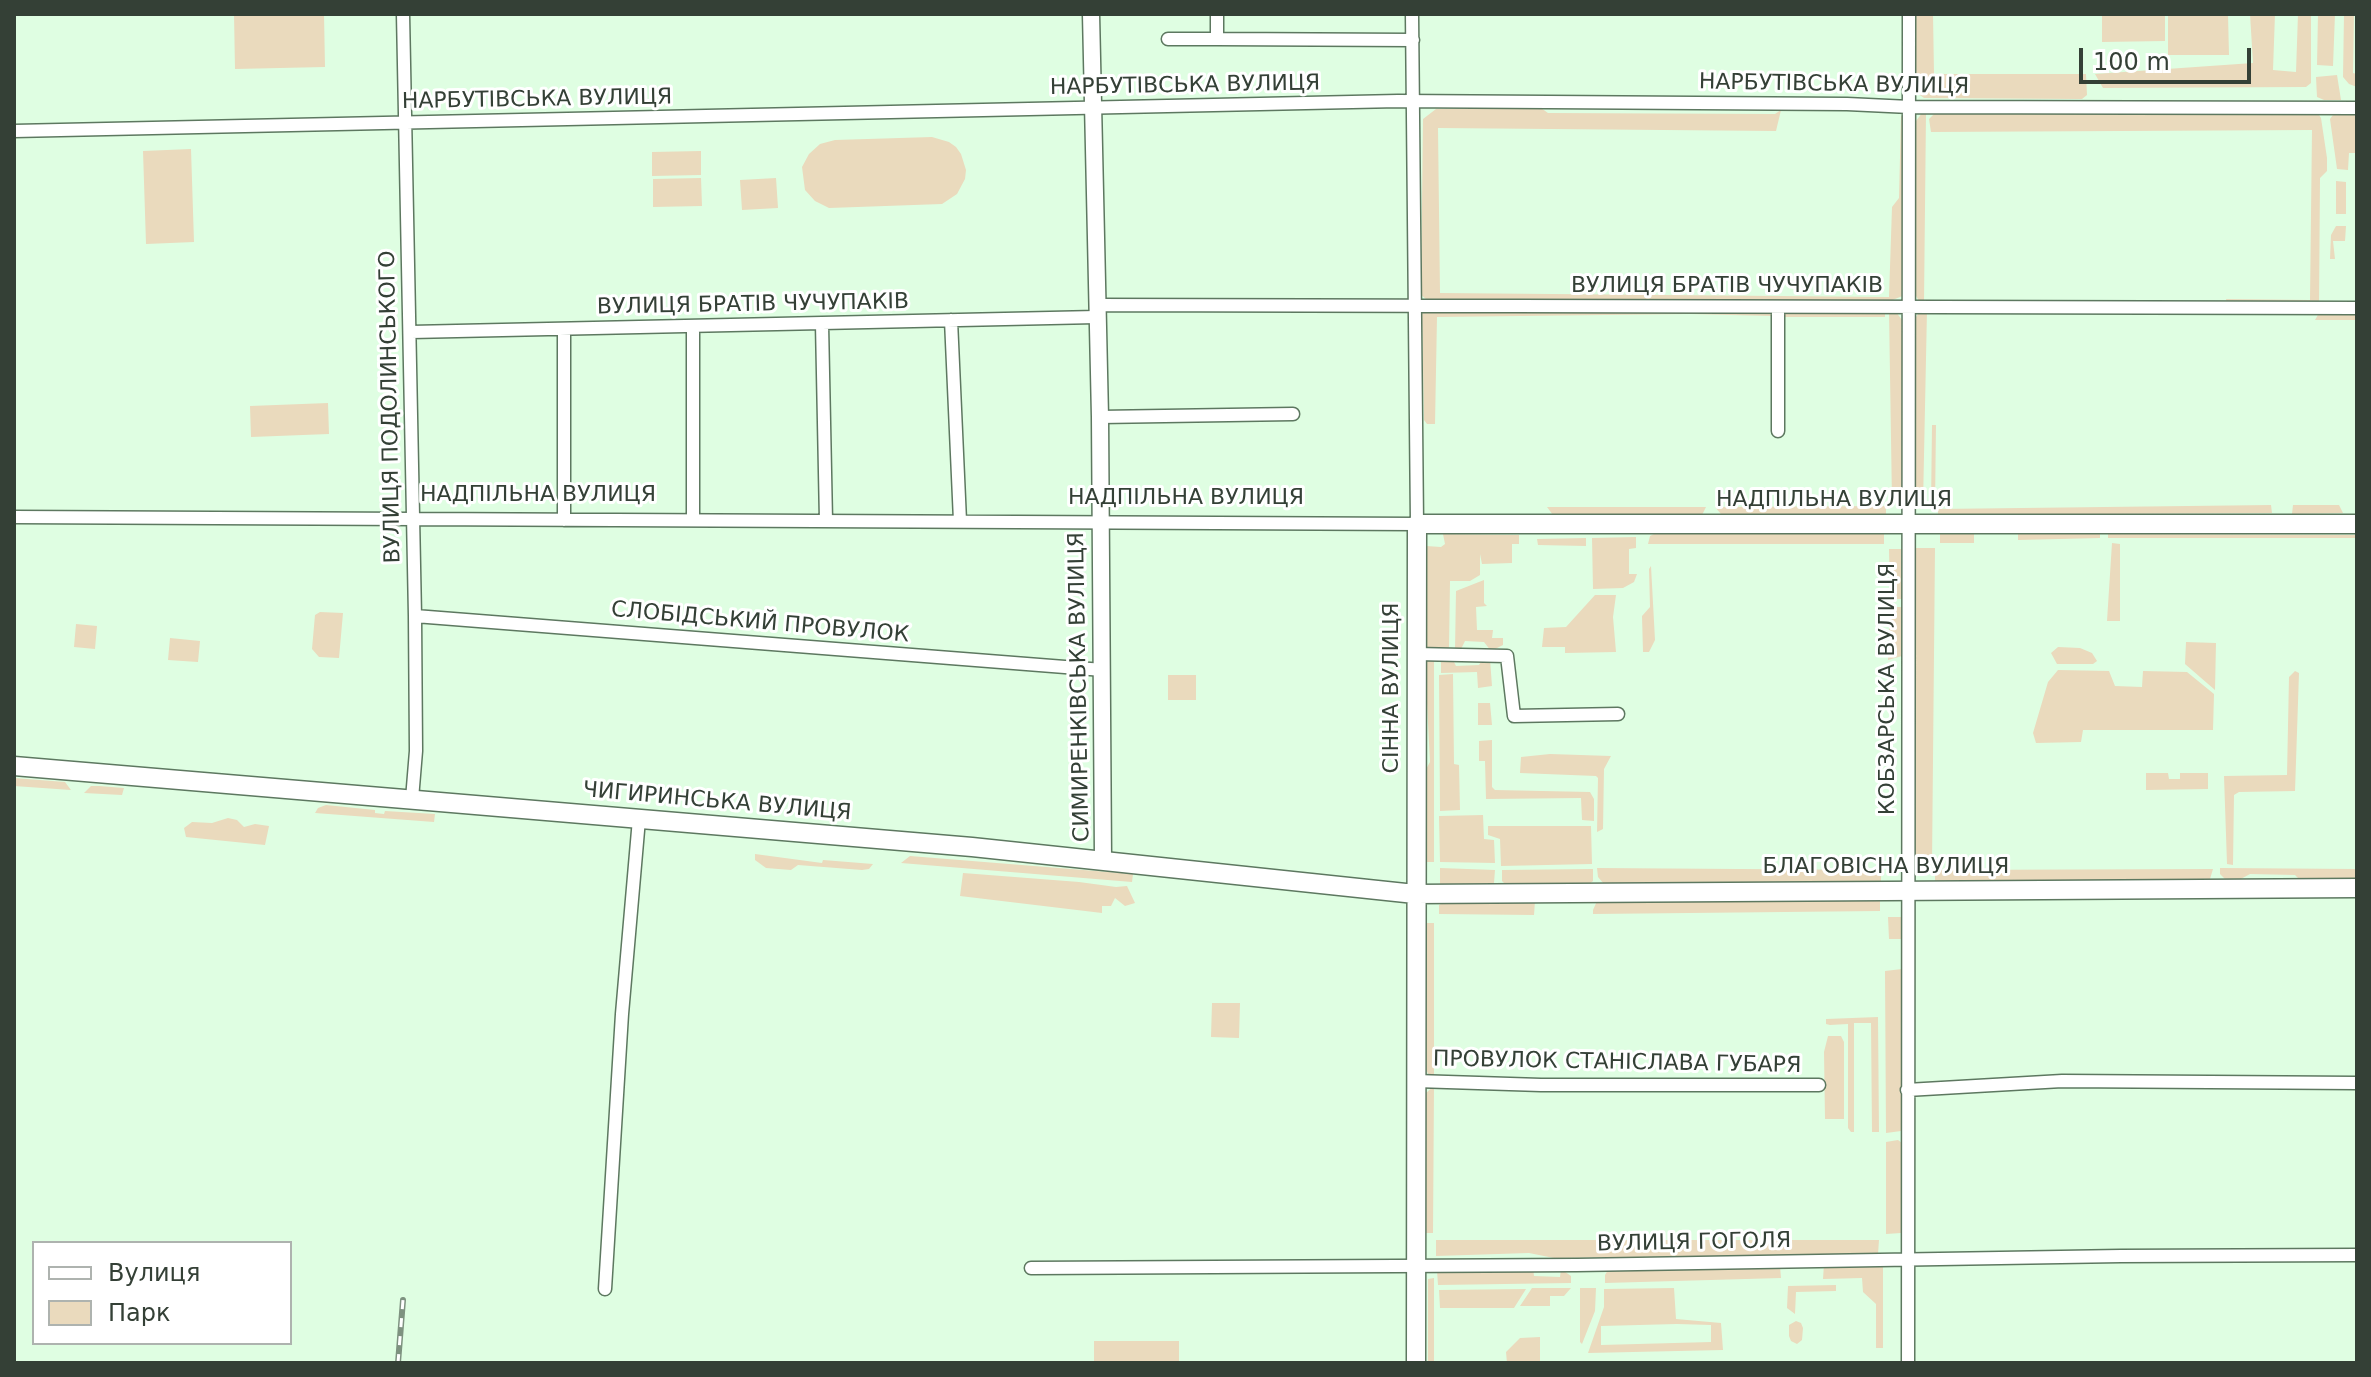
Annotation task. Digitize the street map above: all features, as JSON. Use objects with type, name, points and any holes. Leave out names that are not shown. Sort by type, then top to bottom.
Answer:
[{"type":"main road","name":"НАДПІЛЬНА ВУЛИЦЯ","points":[[1417,524],[2357,524]]},
{"type":"main road","name":"СІННА ВУЛИЦЯ","points":[[1416,1363],[1417,524]]},
{"type":"main road","name":"ЧИГИРИНСЬКА ВУЛИЦЯ","points":[[14,766],[1103,859],[1415,894]]},
{"type":"main road","name":"БЛАГОВІСНА ВУЛИЦЯ","points":[[1415,894],[2357,888]]},
{"type":"street","name":"ВУЛИЦЯ ПОДОЛИНСЬКОГО","points":[[403,14],[415,616],[416,751],[412,799]]},
{"type":"street","name":"СИМИРЕНКІВСЬКА ВУЛИЦЯ","points":[[1091,14],[1100,417],[1103,859]]},
{"type":"street","points":[[1217,14],[1217,39]]},
{"type":"street","name":"СІННА ВУЛИЦЯ","points":[[1412,14],[1417,524]]},
{"type":"street","name":"КОБЗАРСЬКА ВУЛИЦЯ","points":[[1908,1363],[1909,14]]},
{"type":"street","points":[[1168,39],[1413,40]]},
{"type":"street","name":"НАРБУТІВСЬКА ВУЛИЦЯ","points":[[14,131],[1413,102],[2357,108]]},
{"type":"street","name":"ВУЛИЦЯ БРАТІВ ЧУЧУПАКІВ","points":[[411,332],[822,324],[1096,311],[1415,305],[2357,308]]},
{"type":"street","points":[[1778,307],[1778,431]]},
{"type":"street","points":[[951,320],[960,521]]},
{"type":"street","points":[[822,324],[826,521]]},
{"type":"street","points":[[693,327],[693,520]]},
{"type":"street","points":[[564,329],[564,520]]},
{"type":"street","points":[[1100,417],[1293,414]]},
{"type":"street","name":"НАДПІЛЬНА ВУЛИЦЯ","points":[[14,517],[1417,524]]},
{"type":"street","name":"СЛОБІДСЬКИЙ ПРОВУЛОК","points":[[415,616],[1103,670]]},
{"type":"street","points":[[1416,654],[1507,656],[1514,716],[1618,714]]},
{"type":"street","points":[[605,1289],[622,1014],[639,819]]},
{"type":"street","name":"ПРОВУЛОК СТАНІСЛАВА ГУБАРЯ","points":[[1416,1081],[1541,1085],[1819,1085]]},
{"type":"street","points":[[1907,1090],[2062,1081],[2357,1083]]},
{"type":"street","name":"ВУЛИЦЯ ГОГОЛЯ","points":[[1031,1268],[2357,1255]]},
{"type":"green space","points":[[234,14],[324,14],[325,67],[235,69]]},
{"type":"green space","points":[[1915,14],[1933,14],[1934,74],[2086,74],[2087,95],[2082,99],[1924,98],[1917,93],[1914,85]]},
{"type":"green space","points":[[2102,14],[2165,14],[2165,41],[2102,42]]},
{"type":"green space","points":[[2168,14],[2228,14],[2229,55],[2168,55]]},
{"type":"green space","points":[[2250,14],[2275,14],[2273,70],[2296,72],[2298,14],[2311,14],[2311,83],[2306,87],[2103,88],[2095,74],[2253,63]]},
{"type":"green space","points":[[2318,14],[2335,14],[2333,66],[2317,65]]},
{"type":"green space","points":[[2344,14],[2354,14],[2353,73],[2357,74],[2357,87],[2343,77]]},
{"type":"green space","points":[[2337,75],[2341,100],[2317,97],[2316,77]]},
{"type":"green space","points":[[1541,108],[1548,113],[1775,114],[1781,110],[1776,131],[1438,128],[1440,293],[1889,297],[1892,207],[1899,198],[1901,116],[1904,117],[1905,295],[1890,301],[1426,299],[1421,295],[1423,119],[1436,109]]},
{"type":"green space","points":[[1936,112],[2317,112],[2321,118],[2327,158],[2327,171],[2320,178],[2319,306],[2227,304],[2226,299],[2310,300],[2312,130],[1931,132],[1929,119]]},
{"type":"green space","points":[[2335,112],[2357,112],[2357,153],[2349,153],[2348,170],[2337,169],[2330,119]]},
{"type":"green space","points":[[1922,113],[1926,113],[1924,302],[1916,296],[1916,121]]},
{"type":"green space","points":[[932,137],[956,147],[966,170],[957,194],[942,204],[829,208],[815,201],[805,190],[802,167],[809,154],[820,144],[835,140]]},
{"type":"green space","points":[[191,149],[194,242],[146,244],[143,151]]},
{"type":"green space","points":[[701,151],[701,175],[652,176],[652,152]]},
{"type":"green space","points":[[701,178],[702,206],[653,207],[653,179]]},
{"type":"green space","points":[[776,178],[778,208],[742,210],[740,180]]},
{"type":"green space","points":[[2336,181],[2346,182],[2346,214],[2336,214]]},
{"type":"green space","points":[[2336,226],[2346,226],[2345,241],[2333,241],[2335,259],[2330,259],[2331,235]]},
{"type":"green space","points":[[1426,309],[1770,309],[1771,316],[1437,317],[1435,424],[1427,424],[1424,420],[1422,314]]},
{"type":"green space","points":[[1927,310],[1923,504],[1915,504],[1914,320]]},
{"type":"green space","points":[[1885,311],[1885,317],[1779,317],[1780,312]]},
{"type":"green space","points":[[1889,311],[1896,312],[1902,320],[1902,502],[1892,502]]},
{"type":"green space","points":[[2357,312],[2357,320],[2315,320],[2319,313]]},
{"type":"green space","points":[[328,403],[329,434],[251,437],[250,406]]},
{"type":"green space","points":[[1932,425],[1936,425],[1935,505],[1931,505]]},
{"type":"green space","points":[[2271,505],[2272,513],[1938,515],[1938,509]]},
{"type":"green space","points":[[2293,505],[2339,505],[2343,513],[2292,514]]},
{"type":"green space","points":[[1886,506],[1886,514],[1721,514],[1715,507]]},
{"type":"green space","points":[[1547,507],[1706,507],[1702,515],[1553,515]]},
{"type":"green space","points":[[1884,533],[1884,544],[1648,544],[1650,536],[1654,534]]},
{"type":"green space","points":[[1940,533],[1974,533],[1974,543],[1940,543]]},
{"type":"green space","points":[[2018,533],[2100,534],[2100,538],[2018,540]]},
{"type":"green space","points":[[1443,534],[1519,535],[1519,544],[1512,544],[1512,563],[1482,564],[1480,554],[1480,575],[1470,581],[1450,581],[1449,647],[1429,651],[1425,646],[1426,546],[1441,547],[1445,544]]},
{"type":"green space","points":[[2108,534],[2357,535],[2357,538],[2108,538]]},
{"type":"green space","points":[[1636,537],[1636,548],[1629,549],[1629,574],[1637,574],[1634,582],[1623,588],[1593,589],[1592,538]]},
{"type":"green space","points":[[1586,538],[1586,546],[1538,545],[1537,539]]},
{"type":"green space","points":[[2112,543],[2120,544],[2120,621],[2107,621]]},
{"type":"green space","points":[[1914,548],[1935,548],[1932,865],[1915,865]]},
{"type":"green space","points":[[1889,549],[1901,549],[1902,599],[1890,599]]},
{"type":"green space","points":[[1651,566],[1655,640],[1649,652],[1643,652],[1642,616],[1650,607]]},
{"type":"green space","points":[[1484,580],[1484,603],[1487,606],[1476,607],[1477,630],[1493,630],[1492,638],[1503,638],[1503,645],[1491,651],[1484,642],[1465,641],[1460,651],[1455,650],[1456,591]]},
{"type":"green space","points":[[1595,595],[1616,595],[1613,617],[1616,652],[1565,653],[1565,647],[1542,647],[1544,628],[1566,627]]},
{"type":"green space","points":[[1890,607],[1902,607],[1902,656],[1888,660]]},
{"type":"green space","points":[[320,612],[343,613],[339,658],[319,657],[312,649],[315,615]]},
{"type":"green space","points":[[76,624],[97,626],[95,649],[74,647]]},
{"type":"green space","points":[[170,638],[200,641],[198,662],[168,660]]},
{"type":"green space","points":[[2186,642],[2216,643],[2215,690],[2185,664]]},
{"type":"green space","points":[[2058,647],[2080,648],[2092,653],[2097,661],[2093,664],[2057,664],[2051,653]]},
{"type":"green space","points":[[1441,656],[1451,656],[1456,666],[1479,665],[1484,657],[1490,659],[1492,686],[1478,688],[1477,672],[1441,673]]},
{"type":"green space","points":[[1428,659],[1434,659],[1434,862],[1426,862],[1425,771],[1430,762],[1425,665]]},
{"type":"green space","points":[[2058,670],[2109,671],[2115,686],[2142,687],[2143,671],[2187,672],[2214,694],[2213,730],[2083,730],[2081,742],[2036,743],[2033,733],[2048,682]]},
{"type":"green space","points":[[2295,671],[2299,673],[2295,791],[2239,792],[2234,795],[2233,865],[2227,864],[2224,776],[2287,775],[2289,677]]},
{"type":"green space","points":[[1453,674],[1454,764],[1459,765],[1460,810],[1440,811],[1439,675]]},
{"type":"green space","points":[[1168,675],[1196,675],[1196,700],[1168,700]]},
{"type":"green space","points":[[1478,703],[1490,703],[1492,725],[1478,725]]},
{"type":"green space","points":[[1492,740],[1492,787],[1495,790],[1590,792],[1594,799],[1594,821],[1582,820],[1581,798],[1486,799],[1485,761],[1479,761],[1479,741]]},
{"type":"green space","points":[[1550,754],[1611,756],[1604,769],[1603,829],[1597,832],[1596,776],[1520,773],[1521,757]]},
{"type":"green space","points":[[2146,773],[2168,773],[2169,779],[2180,779],[2180,773],[2208,773],[2208,789],[2146,790]]},
{"type":"green space","points":[[14,778],[65,782],[71,790],[14,786]]},
{"type":"green space","points":[[91,786],[124,788],[122,795],[84,793]]},
{"type":"green space","points":[[326,805],[375,810],[375,813],[384,814],[385,811],[435,814],[434,822],[315,813]]},
{"type":"green space","points":[[1483,815],[1484,839],[1494,840],[1495,863],[1440,862],[1439,816]]},
{"type":"green space","points":[[228,818],[237,820],[244,827],[255,824],[269,826],[265,845],[186,837],[184,828],[192,822],[212,823]]},
{"type":"green space","points":[[1488,826],[1591,826],[1592,864],[1501,866],[1500,839],[1488,835]]},
{"type":"green space","points":[[755,854],[822,863],[823,860],[873,864],[869,869],[862,870],[798,865],[791,870],[766,868],[755,860]]},
{"type":"green space","points":[[910,856],[1133,874],[1132,882],[901,863]]},
{"type":"green space","points":[[1440,868],[1495,870],[1494,883],[1491,886],[1440,886]]},
{"type":"green space","points":[[1597,868],[1881,870],[1881,883],[1604,884],[1598,877]]},
{"type":"green space","points":[[2220,868],[2357,869],[2357,879],[2300,880],[2295,875],[2250,874],[2237,881],[2226,880],[2220,874]]},
{"type":"green space","points":[[1593,869],[1593,881],[1588,885],[1507,886],[1502,881],[1502,870]]},
{"type":"green space","points":[[2213,869],[2210,879],[2204,881],[1935,882],[1935,870]]},
{"type":"green space","points":[[963,873],[1127,886],[1135,903],[1125,906],[1115,898],[1111,906],[1102,906],[1102,913],[960,896]]},
{"type":"green space","points":[[1880,900],[1880,911],[1593,914],[1597,901]]},
{"type":"green space","points":[[1535,901],[1534,915],[1439,914],[1439,905],[1445,902]]},
{"type":"green space","points":[[1888,917],[1901,917],[1902,939],[1889,939]]},
{"type":"green space","points":[[1425,923],[1434,923],[1434,1076],[1426,1070]]},
{"type":"green space","points":[[1902,969],[1901,1131],[1886,1133],[1885,971]]},
{"type":"green space","points":[[1212,1003],[1240,1003],[1239,1038],[1211,1037]]},
{"type":"green space","points":[[1878,1017],[1879,1132],[1872,1132],[1871,1023],[1854,1023],[1854,1132],[1851,1132],[1848,1128],[1848,1024],[1830,1025],[1826,1024],[1826,1019]]},
{"type":"green space","points":[[1828,1036],[1841,1036],[1844,1042],[1844,1119],[1825,1119],[1824,1052]]},
{"type":"green space","points":[[1434,1086],[1433,1233],[1426,1233],[1426,1093]]},
{"type":"green space","points":[[1898,1140],[1902,1143],[1901,1233],[1886,1234],[1886,1142]]},
{"type":"green space","points":[[1436,1240],[1879,1240],[1878,1254],[1554,1258],[1529,1253],[1436,1256]]},
{"type":"green space","points":[[1824,1264],[1883,1265],[1883,1348],[1876,1348],[1876,1304],[1863,1292],[1862,1278],[1823,1279]]},
{"type":"green space","points":[[1780,1266],[1781,1278],[1605,1283],[1609,1268]]},
{"type":"green space","points":[[1533,1268],[1534,1276],[1560,1277],[1561,1269],[1571,1276],[1571,1283],[1438,1285],[1437,1270]]},
{"type":"green space","points":[[1434,1278],[1434,1363],[1428,1363],[1428,1279]]},
{"type":"green space","points":[[1836,1285],[1836,1291],[1796,1292],[1795,1314],[1787,1308],[1788,1286]]},
{"type":"green space","points":[[1532,1288],[1571,1288],[1564,1296],[1550,1296],[1550,1306],[1520,1306]]},
{"type":"green space","points":[[1580,1288],[1596,1288],[1595,1311],[1582,1344],[1580,1342]]},
{"type":"green space","points":[[1674,1288],[1676,1319],[1721,1323],[1723,1350],[1588,1353],[1604,1307],[1604,1289]],"holes":[[[1711,1325],[1711,1342],[1601,1345],[1601,1326]]]},
{"type":"green space","points":[[1526,1289],[1514,1308],[1440,1308],[1439,1290]]},
{"type":"green space","points":[[1796,1321],[1803,1328],[1802,1340],[1797,1344],[1789,1336],[1789,1325]]},
{"type":"green space","points":[[1540,1337],[1540,1363],[1507,1363],[1506,1352],[1520,1338]]},
{"type":"green space","points":[[1094,1341],[1179,1341],[1179,1363],[1094,1363]]},
{"type":"railway","points":[[398,1363],[403,1300]]}]
